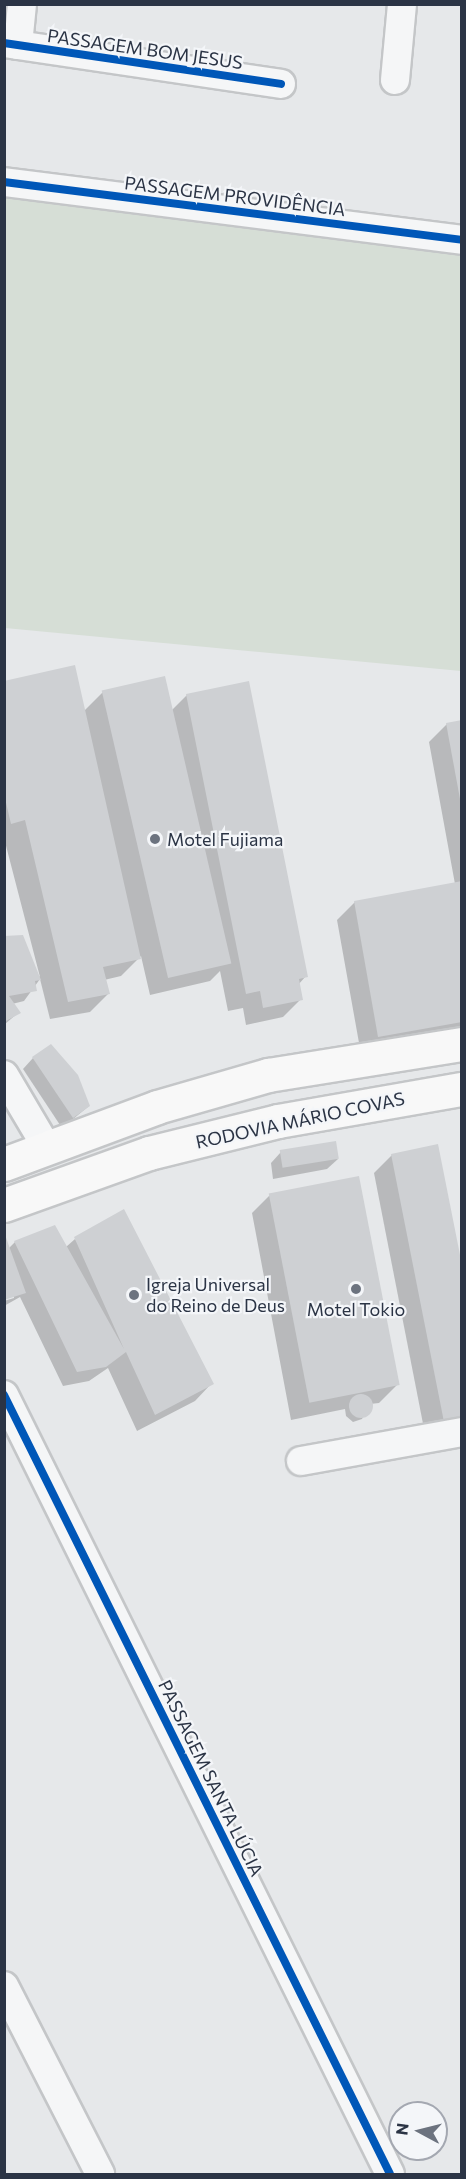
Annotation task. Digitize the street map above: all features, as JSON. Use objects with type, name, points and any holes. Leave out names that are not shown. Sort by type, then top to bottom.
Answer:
[{"type":"main road","points":[[4,1164],[46,1146],[157,1107],[268,1075],[462,1044]]},
{"type":"main road","name":"RODOVIA MÁRIO COVAS","points":[[4,1205],[149,1153],[278,1121],[461,1093]]},
{"type":"street","name":"PASSAGEM BOM JESUS","points":[[22,4],[11,44],[281,84]]},
{"type":"street","points":[[395,80],[402,4]]},
{"type":"street","name":"PASSAGEM PROVIDÊNCIA","points":[[4,182],[462,240]]},
{"type":"street","points":[[4,1075],[46,1146]]},
{"type":"street","name":"PASSAGEM SANTA LÚCIA","points":[[4,1395],[390,2175]]},
{"type":"street","points":[[301,1461],[462,1431]]},
{"type":"street","points":[[4,1986],[100,2175]]},
{"type":"shaded area","points":[[4,178],[461,226],[461,671],[5,628]]},
{"type":"building","points":[[75,665],[141,959],[103,967],[110,994],[68,1002],[25,820],[11,824],[4,794],[4,681]]},
{"type":"building","points":[[165,676],[231,963],[168,978],[102,691]]},
{"type":"building","points":[[249,681],[308,977],[299,979],[303,1000],[263,1008],[260,991],[246,994],[186,694]]},
{"type":"building","points":[[462,720],[462,799],[460,799],[446,723]]},
{"type":"building","points":[[462,881],[462,1022],[378,1037],[354,901]]},
{"type":"building","points":[[23,935],[41,980],[35,981],[37,991],[9,996],[21,1013],[4,1022],[4,936]]},
{"type":"building","points":[[51,1044],[78,1075],[90,1106],[73,1118],[32,1057]]},
{"type":"building","points":[[336,1141],[339,1159],[283,1168],[280,1150]]},
{"type":"building","points":[[438,1144],[462,1265],[462,1418],[444,1422],[391,1154]]},
{"type":"building","points":[[359,1176],[400,1385],[309,1403],[269,1194]]},
{"type":"building","name":"Igreja Universal do Reino de Deus","points":[[124,1209],[214,1384],[155,1415],[126,1352],[106,1367],[77,1372],[14,1241],[55,1225],[124,1349],[74,1237]]},
{"type":"building","points":[[4,1232],[26,1293],[4,1300]]},
{"type":"building","points":[[361,1394],[369,1398],[373,1406],[369,1414],[361,1418],[353,1414],[349,1406],[353,1398]]},
{"type":"cycle path","points":[[4,43],[281,84]]},
{"type":"cycle path","points":[[4,182],[462,240]]},
{"type":"cycle path","points":[[4,1395],[390,2174]]},
{"type":"place","name":"Motel Fujiama","points":[[155,839]]},
{"type":"place","name":"Motel Tokio","points":[[356,1289]]},
{"type":"place","name":"Igreja Universal do Reino de Deus","points":[[134,1295]]}]
